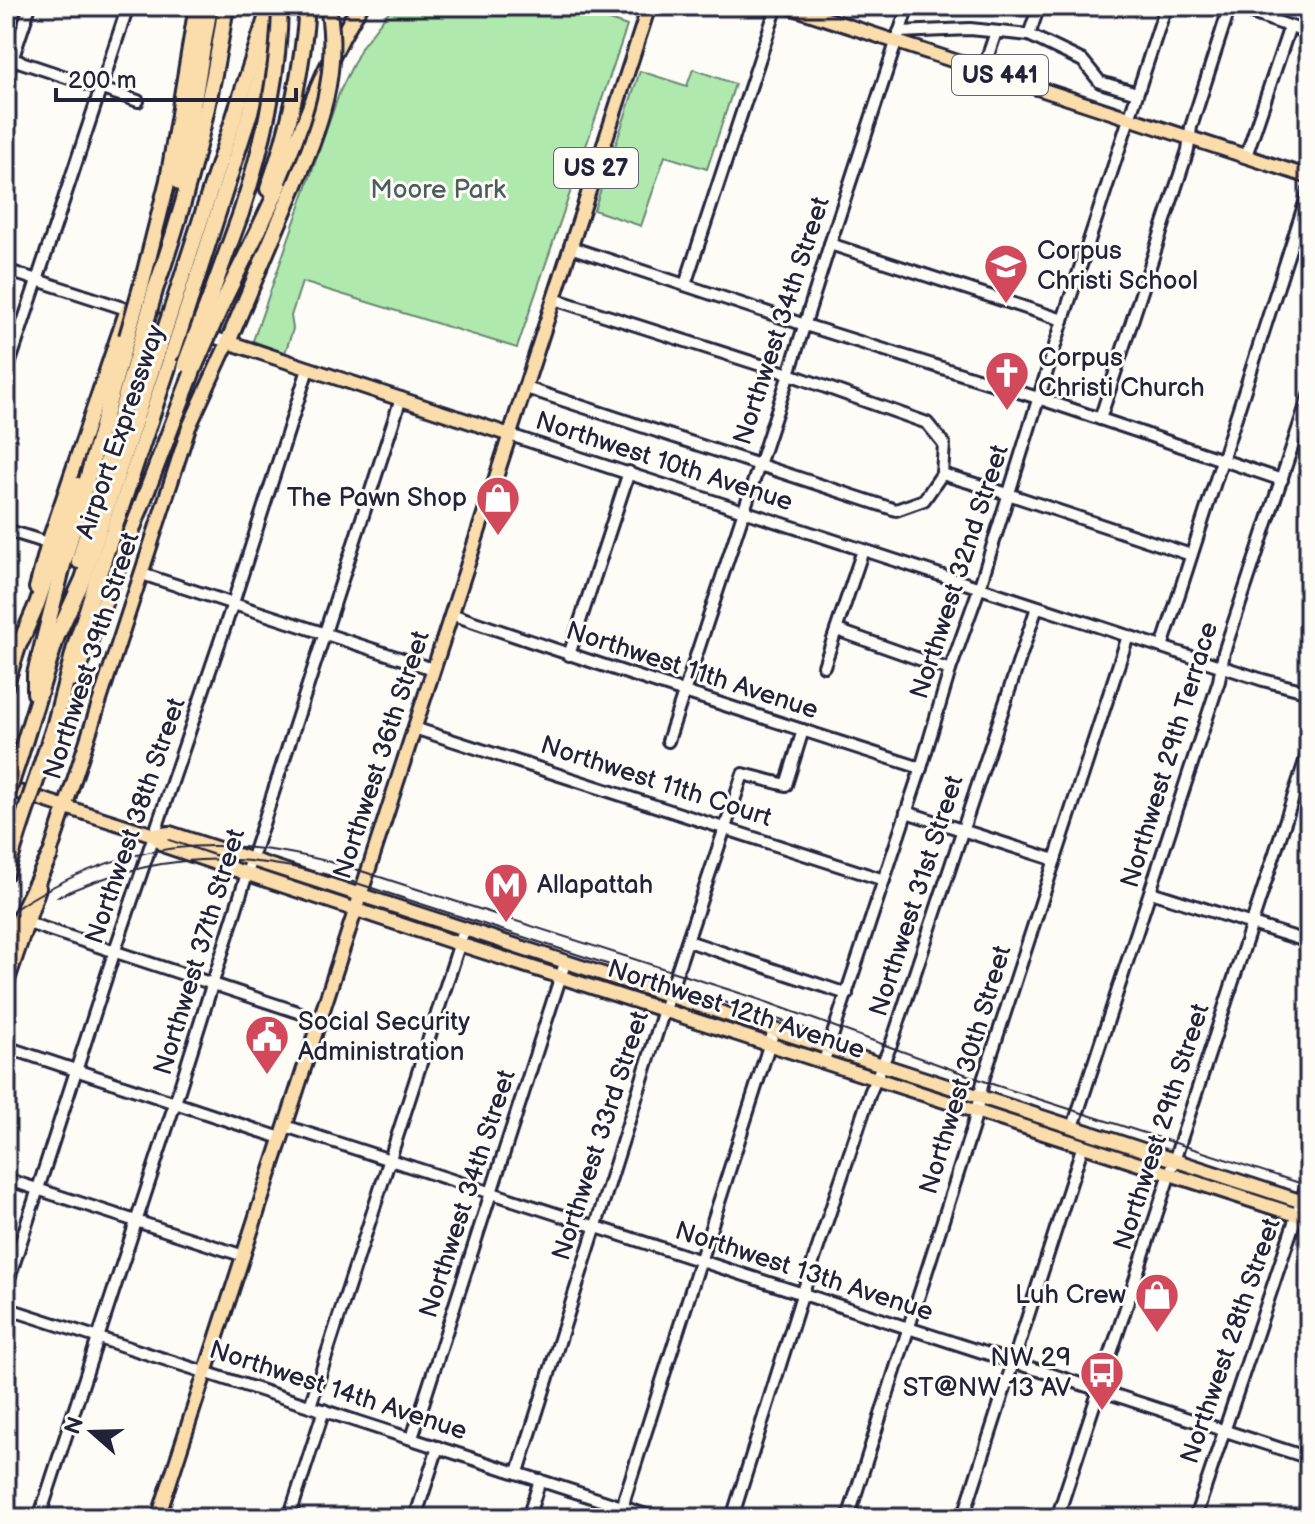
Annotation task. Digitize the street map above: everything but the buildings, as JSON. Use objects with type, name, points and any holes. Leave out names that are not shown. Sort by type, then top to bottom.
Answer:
[{"type":"highway","points":[[148,288],[197,6]]},
{"type":"highway","points":[[57,636],[134,339],[183,167],[210,6]]},
{"type":"highway","points":[[148,288],[173,239],[201,136],[226,6]]},
{"type":"highway","name":"Airport Expressway","points":[[6,873],[54,727],[76,643],[270,6]]},
{"type":"highway","points":[[54,727],[88,647],[170,431],[189,366],[216,300],[268,120],[282,6]]},
{"type":"highway","name":"Airport Expressway","points":[[184,293],[254,98],[282,6]]},
{"type":"highway","points":[[244,257],[270,186],[298,82],[307,6]]},
{"type":"highway","points":[[228,342],[319,126],[327,97],[332,42],[328,6]]},
{"type":"highway","points":[[216,300],[244,257],[278,189],[321,78],[360,6]]},
{"type":"highway","points":[[21,641],[37,604],[117,371],[134,339]]},
{"type":"highway","name":"Airport Expressway","points":[[6,798],[57,636],[83,579],[166,350]]},
{"type":"highway","points":[[35,711],[35,674],[117,371]]},
{"type":"highway","points":[[6,951],[50,855]]},
{"type":"main road","name":"Northwest 36th Street","points":[[158,1518],[649,6]]},
{"type":"main road","name":"US 441","points":[[787,6],[898,37],[983,70],[1309,177]]},
{"type":"main road","points":[[6,687],[48,543],[127,309]]},
{"type":"main road","name":"Northwest 10th Avenue","points":[[228,342],[510,435]]},
{"type":"main road","name":"Northwest 39th Street","points":[[6,986],[189,427],[228,342]]},
{"type":"main road","name":"Northwest 12th Avenue","points":[[6,788],[154,835],[170,833],[1305,1202]]},
{"type":"main road","name":"Northwest 12th Avenue","points":[[154,835],[165,846],[459,944],[1303,1216]]},
{"type":"main road","points":[[1019,1124],[1065,1131],[1073,1127]]},
{"type":"main road","points":[[1083,1145],[1093,1141],[1116,1148],[1131,1146]]},
{"type":"street","points":[[6,78],[9,58],[30,6]]},
{"type":"street","points":[[6,374],[128,6]]},
{"type":"street","points":[[685,285],[777,6]]},
{"type":"street","name":"Northwest 34th Street","points":[[668,741],[908,6]]},
{"type":"street","points":[[1029,35],[1039,6]]},
{"type":"street","name":"Northwest 32nd Street","points":[[824,1061],[1166,6]]},
{"type":"street","points":[[1100,419],[1188,150],[1191,127],[1230,6],[1309,33]]},
{"type":"street","points":[[1246,156],[1290,26]]},
{"type":"street","points":[[898,37],[913,31],[970,29],[1029,35],[1083,61],[1100,82],[1137,93]]},
{"type":"street","points":[[983,70],[996,32]]},
{"type":"street","points":[[9,58],[138,101]]},
{"type":"street","points":[[1162,647],[1309,190]]},
{"type":"street","points":[[830,244],[1063,320]]},
{"type":"street","points":[[570,247],[1282,480]]},
{"type":"street","name":"Northwest 10th Avenue","points":[[6,270],[228,342]]},
{"type":"street","points":[[526,388],[896,510],[924,500],[942,474],[944,444],[927,423],[789,374],[554,299]]},
{"type":"street","name":"Northwest 38th Street","points":[[6,1288],[308,369]]},
{"type":"street","name":"Northwest 29th Terrace","points":[[1073,1127],[1309,396]]},
{"type":"street","name":"Northwest 37th Street","points":[[39,1518],[401,398]]},
{"type":"street","points":[[1297,432],[1309,436]]},
{"type":"street","name":"Northwest 10th Avenue","points":[[510,435],[979,589],[1309,692]]},
{"type":"street","points":[[569,655],[629,472]]},
{"type":"street","points":[[942,474],[1191,555]]},
{"type":"street","points":[[6,530],[48,543]]},
{"type":"street","points":[[824,666],[863,550]]},
{"type":"street","points":[[142,574],[433,669]]},
{"type":"street","name":"Northwest 31st Street","points":[[732,1518],[802,1295],[876,1078],[892,1042],[1037,607]]},
{"type":"street","name":"Northwest 11th Avenue","points":[[451,614],[921,768]]},
{"type":"street","points":[[837,630],[950,670]]},
{"type":"street","name":"Northwest 30th Street","points":[[848,1518],[973,1126],[984,1077],[1128,636]]},
{"type":"street","name":"Northwest 11th Court","points":[[414,728],[884,880]]},
{"type":"street","name":"Northwest 33rd Street","points":[[518,1472],[664,1010],[743,774],[786,785],[803,730]]},
{"type":"street","name":"Northwest 29th Street","points":[[1057,1518],[1309,749]]},
{"type":"street","points":[[906,812],[1055,860]]},
{"type":"street","points":[[1151,892],[1309,942]]},
{"type":"street","points":[[28,923],[319,1019]]},
{"type":"street","points":[[310,1406],[464,930]]},
{"type":"street","points":[[688,941],[847,994]]},
{"type":"street","name":"Northwest 34th Street","points":[[412,1438],[565,963]]},
{"type":"street","points":[[621,1518],[622,1506],[774,1030]]},
{"type":"street","name":"Northwest 13th Avenue","points":[[6,1047],[175,1103],[389,1160],[1309,1458]]},
{"type":"street","points":[[963,1518],[1083,1145]]},
{"type":"street","name":"Northwest 28th Street","points":[[1195,1518],[1223,1431],[1303,1216],[1309,1178]]},
{"type":"street","points":[[6,1179],[244,1256]]},
{"type":"street","name":"Northwest 14th Avenue","points":[[6,1308],[656,1518]]},
{"type":"street","points":[[289,1518],[324,1410]]},
{"type":"street","points":[[415,1518],[438,1447]]},
{"type":"street","points":[[528,1518],[540,1480]]},
{"type":"street","points":[[1306,1518],[1309,1510]]},
{"type":"green space","name":"Moore Park","points":[[393,6],[590,6],[588,13],[627,26],[517,348],[302,282],[291,316],[293,329],[285,353],[253,341],[340,91],[362,46]]},
{"type":"green space","points":[[693,69],[735,84],[707,169],[665,156],[641,226],[594,210],[640,71],[687,86]]},
{"type":"railway","points":[[6,915],[48,889],[89,870],[131,856],[173,848],[216,846],[260,848],[305,856],[352,868],[758,999],[995,1085],[1309,1186]]},
{"type":"railway","points":[[57,897],[94,882],[165,863],[236,860],[309,870],[817,1032]]},
{"type":"place","name":"Corpus Christi School","points":[[1006,305]]},
{"type":"place","name":"Corpus Christi Church","points":[[1007,412]]},
{"type":"place","name":"The Pawn Shop","points":[[498,537]]},
{"type":"place","name":"Allapattah","points":[[506,924]]},
{"type":"place","name":"Social Security Administration","points":[[267,1076]]},
{"type":"place","name":"Luh Crew","points":[[1157,1334]]},
{"type":"place","name":"NW 29 ST@NW 13 AV","points":[[1102,1412]]}]
